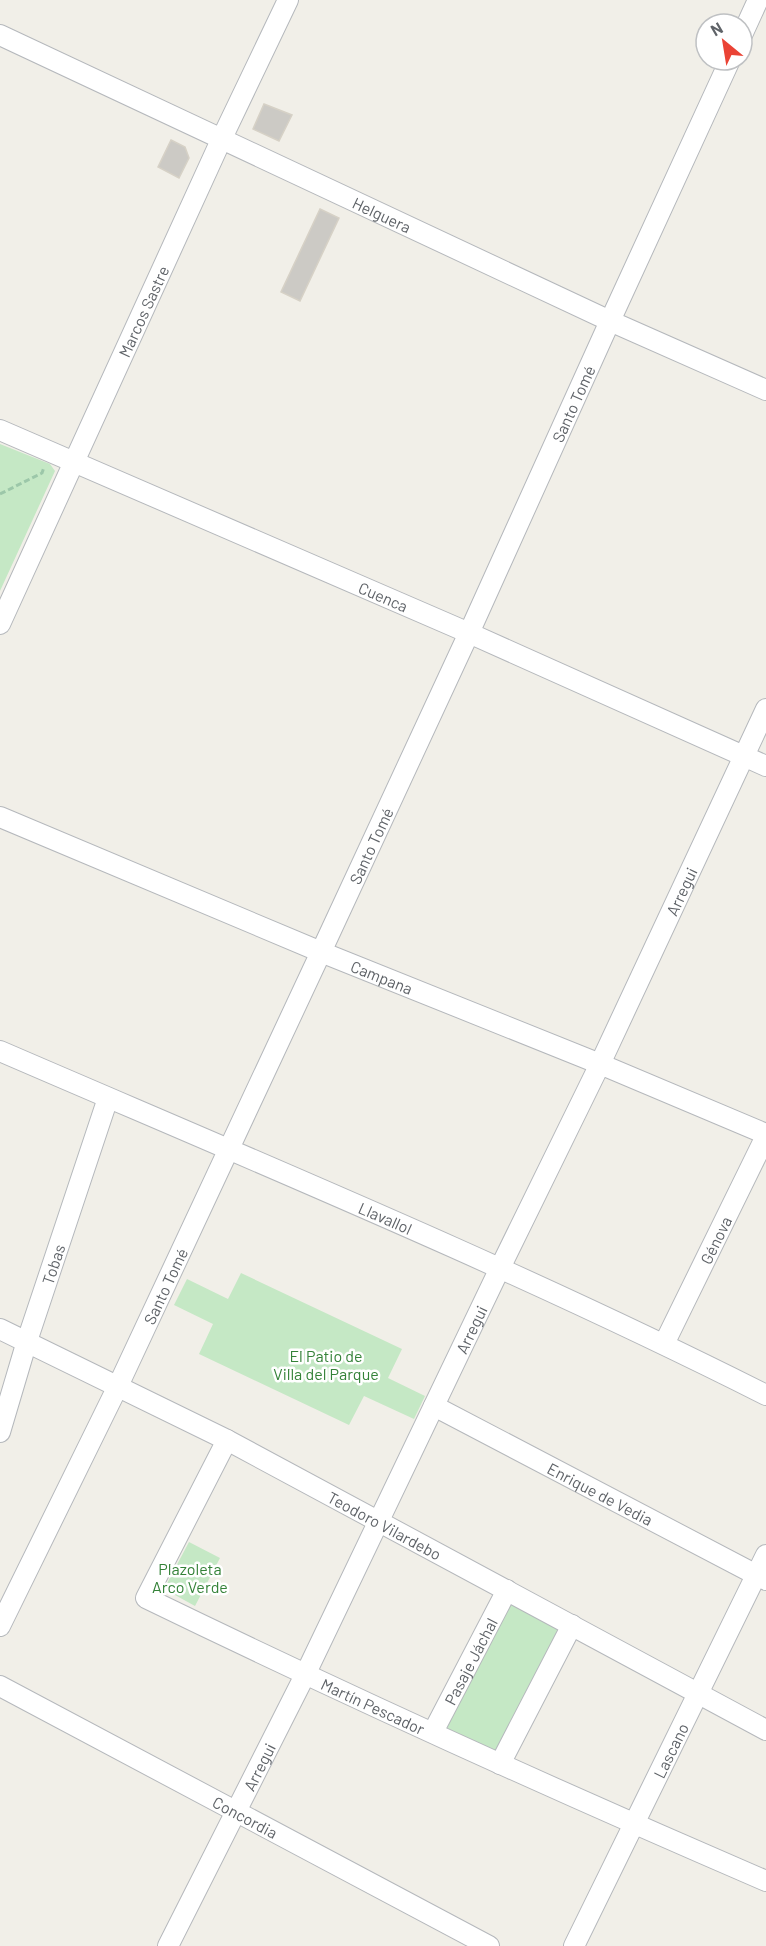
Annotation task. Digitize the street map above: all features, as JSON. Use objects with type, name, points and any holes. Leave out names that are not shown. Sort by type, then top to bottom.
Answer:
[{"type":"street","name":"Marcos Sastre","points":[[0,624],[222,138],[288,0]]},
{"type":"street","points":[[759,0],[766,3]]},
{"type":"street","name":"Helguera","points":[[0,35],[610,321],[766,390]]},
{"type":"street","name":"Santo Tomé","points":[[0,1626],[118,1386],[470,633],[724,72]]},
{"type":"street","name":"Cuenca","points":[[0,430],[470,633],[766,766]]},
{"type":"street","name":"Arregui","points":[[168,1946],[305,1675],[600,1064],[766,709]]},
{"type":"street","name":"Campana","points":[[0,817],[321,952],[600,1064],[766,1135]]},
{"type":"street","name":"Llavallol","points":[[0,1051],[229,1148],[500,1268],[664,1344],[766,1395]]},
{"type":"street","name":"Tobas","points":[[0,1432],[27,1341],[108,1098]]},
{"type":"street","name":"Génova","points":[[664,1344],[766,1135]]},
{"type":"street","name":"Teodoro Vilardebo","points":[[0,1329],[227,1440],[766,1730]]},
{"type":"street","name":"Enrique de Vedia","points":[[434,1407],[761,1577]]},
{"type":"street","name":"Martín Pescador","points":[[227,1440],[146,1598],[305,1675],[634,1824],[766,1881]]},
{"type":"street","name":"Lascano","points":[[574,1946],[699,1693],[761,1577],[766,1555]]},
{"type":"street","name":"Pasaje Jáchal","points":[[433,1732],[507,1590]]},
{"type":"street","points":[[500,1764],[572,1625]]},
{"type":"street","name":"Concordia","points":[[0,1686],[489,1946]]},
{"type":"path","points":[[0,494],[42,473],[50,452]]},
{"type":"green space","points":[[0,444],[50,464],[55,471],[0,591]]},
{"type":"green space","name":"El Patio de Villa del Parque","points":[[241,1273],[402,1349],[388,1378],[425,1396],[414,1419],[364,1396],[349,1425],[199,1354],[213,1324],[174,1305],[187,1279],[228,1299]]},
{"type":"green space","name":"Plazoleta Arco Verde","points":[[189,1542],[220,1558],[195,1606],[164,1589]]},
{"type":"green space","points":[[507,1590],[572,1625],[500,1764],[433,1732]]},
{"type":"building","points":[[264,104],[292,115],[279,141],[253,129]]},
{"type":"building","points":[[171,140],[185,147],[189,158],[179,178],[158,167]]},
{"type":"building","points":[[320,209],[339,218],[300,301],[281,292]]}]
